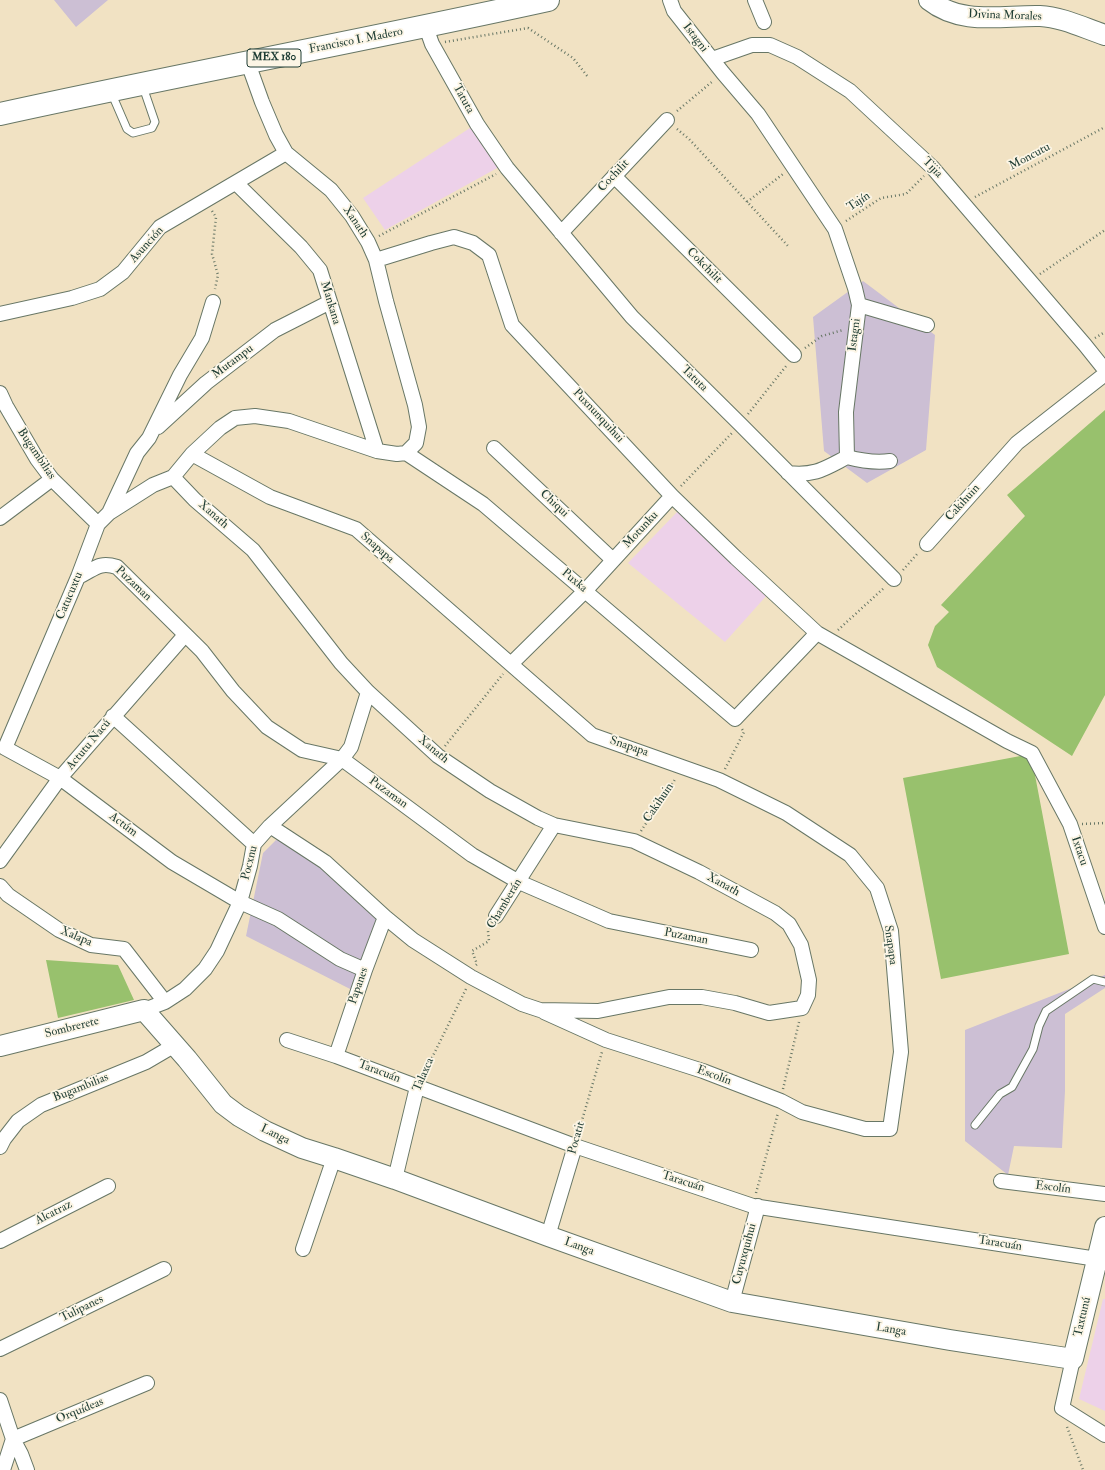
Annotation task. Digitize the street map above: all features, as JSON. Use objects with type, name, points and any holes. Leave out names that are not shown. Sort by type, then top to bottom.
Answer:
[{"type":"main road","name":"Francisco I. Madero","points":[[0,114],[110,90],[248,63],[429,35],[548,0]]},
{"type":"street","name":"Istagni","points":[[670,0],[674,10],[723,73],[758,114],[835,229],[855,288],[858,305],[857,326],[846,412],[847,457]]},
{"type":"street","points":[[754,0],[764,22]]},
{"type":"street","name":"Divina Morales","points":[[929,0],[936,5],[954,13],[976,18],[1041,16],[1063,21],[1105,35]]},
{"type":"street","name":"Tatuta","points":[[429,35],[477,124],[507,168],[632,317],[894,579]]},
{"type":"street","name":"Tijia","points":[[712,59],[752,45],[770,45],[797,57],[850,91],[932,166],[1105,370]]},
{"type":"street","name":"Xanath","points":[[248,63],[262,102],[276,135],[286,153],[332,190],[352,216],[368,242],[376,260],[415,405],[419,427],[416,443],[406,453]]},
{"type":"street","name":"Cochilit","points":[[561,233],[666,120]]},
{"type":"street","name":"Asunción","points":[[0,314],[72,298],[100,289],[123,272],[160,227],[286,153]]},
{"type":"street","name":"Cokchilit","points":[[614,176],[794,355]]},
{"type":"street","name":"Mankana","points":[[236,183],[301,247],[320,270],[377,451]]},
{"type":"street","name":"Puxnunquihui","points":[[376,260],[454,237],[473,243],[489,255],[512,325],[672,496],[822,636]]},
{"type":"street","name":"Mutampu","points":[[149,438],[180,375],[202,338],[213,302]]},
{"type":"street","name":"Mutampu","points":[[109,513],[136,452],[163,422],[224,368],[275,330],[330,302]]},
{"type":"street","points":[[858,305],[927,325]]},
{"type":"street","name":"Cakihuin","points":[[927,544],[1017,443],[1105,374]]},
{"type":"street","name":"Bugambilias","points":[[0,393],[37,459],[52,479],[98,524]]},
{"type":"street","points":[[173,477],[192,454],[220,428],[235,418],[254,416],[289,421],[377,451],[397,454],[406,453]]},
{"type":"street","name":"Chiqui","points":[[494,448],[613,560]]},
{"type":"street","name":"Puxka","points":[[406,453],[483,504],[735,719]]},
{"type":"street","name":"Snapapa","points":[[192,454],[270,497],[356,529],[592,735],[684,766],[719,780],[786,813],[850,855],[877,888],[890,931],[901,1052],[890,1129]]},
{"type":"street","points":[[788,473],[815,473],[847,457],[863,462],[890,461]]},
{"type":"street","name":"Xanath","points":[[173,477],[195,500],[253,550],[341,662],[368,692],[438,756],[490,791],[538,818],[554,825],[634,841],[699,872],[775,913],[789,924],[801,945],[809,980],[808,995],[802,1008],[770,1013],[735,1003],[702,997],[669,998],[598,1011],[540,1010],[522,1004],[466,974],[413,940],[385,917],[325,862],[270,826]]},
{"type":"street","name":"Catucuxtu","points":[[5,748],[78,577],[98,524],[109,513],[153,485],[173,477]]},
{"type":"street","points":[[0,518],[52,479]]},
{"type":"street","name":"Motunku","points":[[511,664],[586,591],[672,496]]},
{"type":"street","name":"Puzaman","points":[[78,577],[99,565],[108,564],[116,567],[202,652],[233,691],[267,727],[302,750],[342,759],[472,855],[519,882],[609,921],[751,950]]},
{"type":"street","name":"Actutu Nacú","points":[[0,861],[60,778],[185,635]]},
{"type":"street","points":[[735,719],[822,636]]},
{"type":"street","name":"Ixtacu","points":[[822,636],[1007,741],[1032,753],[1070,824],[1105,927]]},
{"type":"street","name":"Pocxnu","points":[[144,1010],[165,1002],[185,989],[205,969],[218,951],[240,902],[250,866],[254,844],[270,826],[342,759],[351,748],[368,692]]},
{"type":"street","points":[[113,716],[254,844]]},
{"type":"street","name":"Actúm","points":[[5,748],[60,778],[172,862],[240,902]]},
{"type":"street","name":"Chamberán","points":[[496,916],[554,825]]},
{"type":"street","name":"Xalapa","points":[[0,886],[8,895],[59,930],[92,944],[124,949],[165,1002]]},
{"type":"street","points":[[240,902],[278,919],[340,959],[365,970]]},
{"type":"street","name":"Papanes","points":[[336,1056],[365,970],[385,917]]},
{"type":"street","name":"Langa","points":[[144,1010],[175,1045],[223,1104],[239,1116],[265,1131],[302,1148],[395,1179],[732,1302],[950,1340],[1073,1359]]},
{"type":"street","name":"Sombrerete","points":[[0,1046],[144,1010]]},
{"type":"street","name":"Escolín","points":[[540,1010],[606,1040],[710,1074],[781,1101],[802,1112],[864,1129],[890,1129]]},
{"type":"street","name":"Taracuán","points":[[287,1040],[336,1056],[575,1146],[758,1206],[1096,1259]]},
{"type":"street","name":"Bugambilias","points":[[0,1147],[4,1139],[18,1121],[40,1105],[146,1062],[175,1045]]},
{"type":"street","name":"Talaxca","points":[[395,1179],[417,1087]]},
{"type":"street","name":"Pocatit","points":[[548,1236],[575,1146]]},
{"type":"street","points":[[303,1249],[334,1158]]},
{"type":"street","name":"Escolín","points":[[1002,1181],[1105,1194]]},
{"type":"street","name":"Alcatraz","points":[[0,1240],[108,1186]]},
{"type":"street","name":"Cuyuxquihui","points":[[732,1302],[758,1206]]},
{"type":"street","name":"Taxtunú","points":[[1062,1408],[1096,1259],[1105,1227]]},
{"type":"street","name":"Tulipanes","points":[[0,1349],[164,1269]]},
{"type":"street","name":"Orquídeas","points":[[12,1438],[147,1383]]},
{"type":"street","points":[[0,1400],[12,1438],[21,1454],[27,1470]]},
{"type":"street","points":[[1062,1408],[1105,1435]]},
{"type":"street","points":[[3,1470],[12,1438]]},
{"type":"lane","points":[[110,90],[127,129],[133,133],[152,128],[155,122],[142,84]]},
{"type":"lane","points":[[975,1125],[1000,1094],[1012,1087],[1033,1050],[1039,1026],[1046,1011],[1093,979],[1105,982]]},
{"type":"path","points":[[429,35],[528,28],[573,58],[588,77]]},
{"type":"path","points":[[723,73],[666,120],[689,139],[788,246]]},
{"type":"path","name":"Moncutu","points":[[964,203],[1105,127]]},
{"type":"path","name":"Tajín","points":[[835,229],[881,198],[906,194],[932,166]]},
{"type":"path","points":[[747,202],[793,167]]},
{"type":"path","points":[[368,242],[507,168]]},
{"type":"path","points":[[206,200],[216,218],[212,254],[218,275],[213,302]]},
{"type":"path","points":[[1030,281],[1105,230]]},
{"type":"path","points":[[672,496],[740,424],[794,355],[822,336],[857,326]]},
{"type":"path","points":[[822,636],[894,579],[927,544]]},
{"type":"path","points":[[438,756],[511,664]]},
{"type":"path","points":[[719,780],[744,732],[735,719]]},
{"type":"path","name":"Cakihuin","points":[[634,841],[684,766]]},
{"type":"path","points":[[1070,824],[1105,823]]},
{"type":"path","name":"Chamberán","points":[[466,974],[477,964],[472,951],[489,941],[488,931],[496,916]]},
{"type":"path","name":"Talaxca","points":[[417,1087],[466,974]]},
{"type":"path","name":"Pocatit","points":[[575,1146],[606,1040]]},
{"type":"path","points":[[1062,1408],[1066,1424],[1083,1470]]},
{"type":"shaded area","points":[[54,0],[108,0],[76,27]]},
{"type":"shaded area","points":[[473,126],[499,167],[385,230],[363,198]]},
{"type":"shaded area","points":[[863,281],[935,335],[926,450],[867,483],[824,451],[813,317]]},
{"type":"shaded area","points":[[678,511],[768,594],[725,642],[628,563]]},
{"type":"shaded area","points":[[276,840],[286,841],[305,850],[381,920],[354,991],[246,936],[263,853]]},
{"type":"shaded area","points":[[1105,975],[1105,988],[1065,1014],[1065,1091],[1062,1148],[1014,1146],[1008,1175],[965,1141],[965,1030]]},
{"type":"shaded area","points":[[1103,1299],[1105,1299],[1105,1411],[1079,1399]]},
{"type":"green space","points":[[1105,410],[1105,695],[1072,756],[937,667],[928,645],[935,626],[949,612],[941,605],[1025,516],[1007,495]]},
{"type":"green space","points":[[1031,754],[1069,954],[941,979],[903,778]]},
{"type":"green space","points":[[46,960],[118,965],[134,1000],[58,1018]]}]
